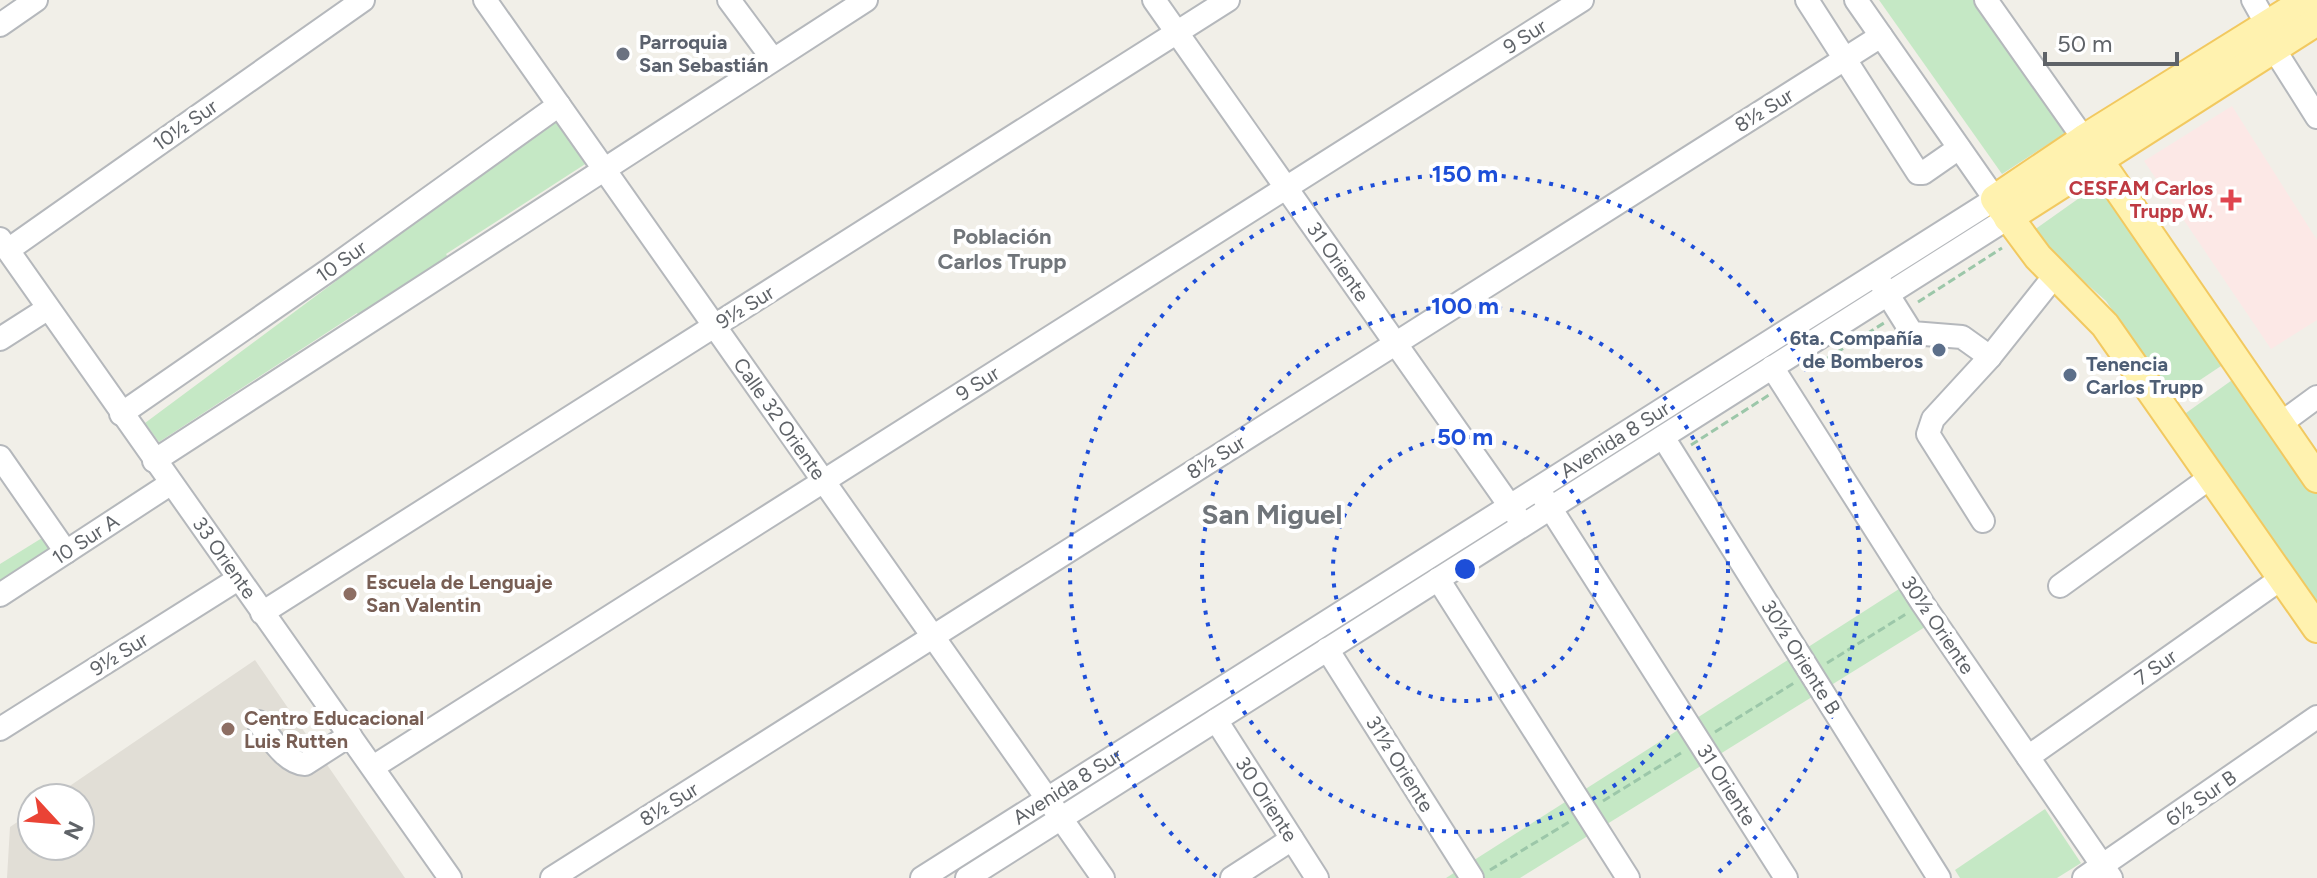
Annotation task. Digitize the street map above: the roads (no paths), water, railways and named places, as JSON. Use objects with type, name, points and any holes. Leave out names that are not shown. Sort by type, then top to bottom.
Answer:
[{"type":"main road","name":"Avenida 8 Sur","points":[[2001,208],[2270,37],[2307,0]]},
{"type":"main road","name":"Avenida 8 Sur","points":[[2270,37],[2317,21]]},
{"type":"main road","points":[[2091,150],[2317,478]]},
{"type":"main road","points":[[2001,208],[2038,257],[2105,325],[2317,628]]},
{"type":"street","points":[[0,25],[36,0]]},
{"type":"street","name":"10½ Sur","points":[[4,245],[363,0]]},
{"type":"street","name":"Calle 32 Oriente","points":[[485,0],[1103,878]]},
{"type":"street","points":[[729,0],[772,58]]},
{"type":"street","points":[[154,461],[604,171],[772,58],[866,0]]},
{"type":"street","name":"31 Oriente","points":[[1154,0],[1523,525]]},
{"type":"street","name":"9½ Sur","points":[[262,613],[1228,0]]},
{"type":"street","name":"9 Sur","points":[[373,767],[1582,0]]},
{"type":"street","points":[[1807,0],[1918,173],[1923,173],[1959,148]]},
{"type":"street","points":[[1856,0],[2001,208]]},
{"type":"street","points":[[1986,0],[2091,150]]},
{"type":"street","points":[[2253,0],[2270,37],[2317,117]]},
{"type":"street","name":"8½ Sur","points":[[552,878],[1881,36]]},
{"type":"street","name":"10 Sur","points":[[121,414],[559,105]]},
{"type":"street","name":"Avenida 8 Sur","points":[[922,878],[1875,275],[2001,208]]},
{"type":"street","name":"Avenida 8 Sur","points":[[967,878],[1887,294],[2001,208]]},
{"type":"street","name":"33 Oriente","points":[[4,245],[450,878]]},
{"type":"street","points":[[1983,521],[1928,434],[1933,419],[1990,357],[2056,274]]},
{"type":"street","points":[[1875,275],[1915,335],[1962,337],[1990,357]]},
{"type":"street","points":[[0,339],[47,309]]},
{"type":"street","name":"30½ Oriente","points":[[1772,367],[1923,604],[2028,757],[2099,874]]},
{"type":"street","points":[[2280,424],[2317,397]]},
{"type":"street","name":"30½ Oriente B","points":[[1663,437],[1939,878]]},
{"type":"street","points":[[0,457],[46,519],[66,552]]},
{"type":"street","points":[[2060,586],[2211,477]]},
{"type":"street","name":"10 Sur A","points":[[0,595],[170,484]]},
{"type":"street","name":"31 Oriente","points":[[1538,488],[1786,878]]},
{"type":"street","name":"7 Sur","points":[[2028,757],[2282,578]]},
{"type":"street","name":"9½ Sur","points":[[0,729],[238,579]]},
{"type":"street","points":[[1438,579],[1628,878]]},
{"type":"street","name":"31½ Oriente","points":[[1327,649],[1472,878]]},
{"type":"street","name":"6½ Sur B","points":[[2099,874],[2317,717]]},
{"type":"street","name":"30 Oriente","points":[[1216,720],[1317,878]]},
{"type":"street","points":[[258,722],[298,764],[305,764],[350,735]]},
{"type":"street","points":[[1232,878],[1292,839]]},
{"type":"place","name":"Parroquia San Sebastián","points":[[623,54]]},
{"type":"place","name":"CESFAM Carlos Trupp W.","points":[[2231,200]]},
{"type":"place","name":"6ta. Compañía de Bomberos","points":[[1939,350]]},
{"type":"place","name":"Tenencia Carlos Trupp","points":[[2070,375]]},
{"type":"place","name":"Escuela de Lenguaje San Valentin","points":[[350,594]]},
{"type":"place","name":"Centro Educacional Luis Rutten","points":[[228,729]]},
{"type":"district","name":"Población Carlos Trupp","points":[[1002,248]]},
{"type":"district","name":"San Miguel","points":[[1272,514]]}]
